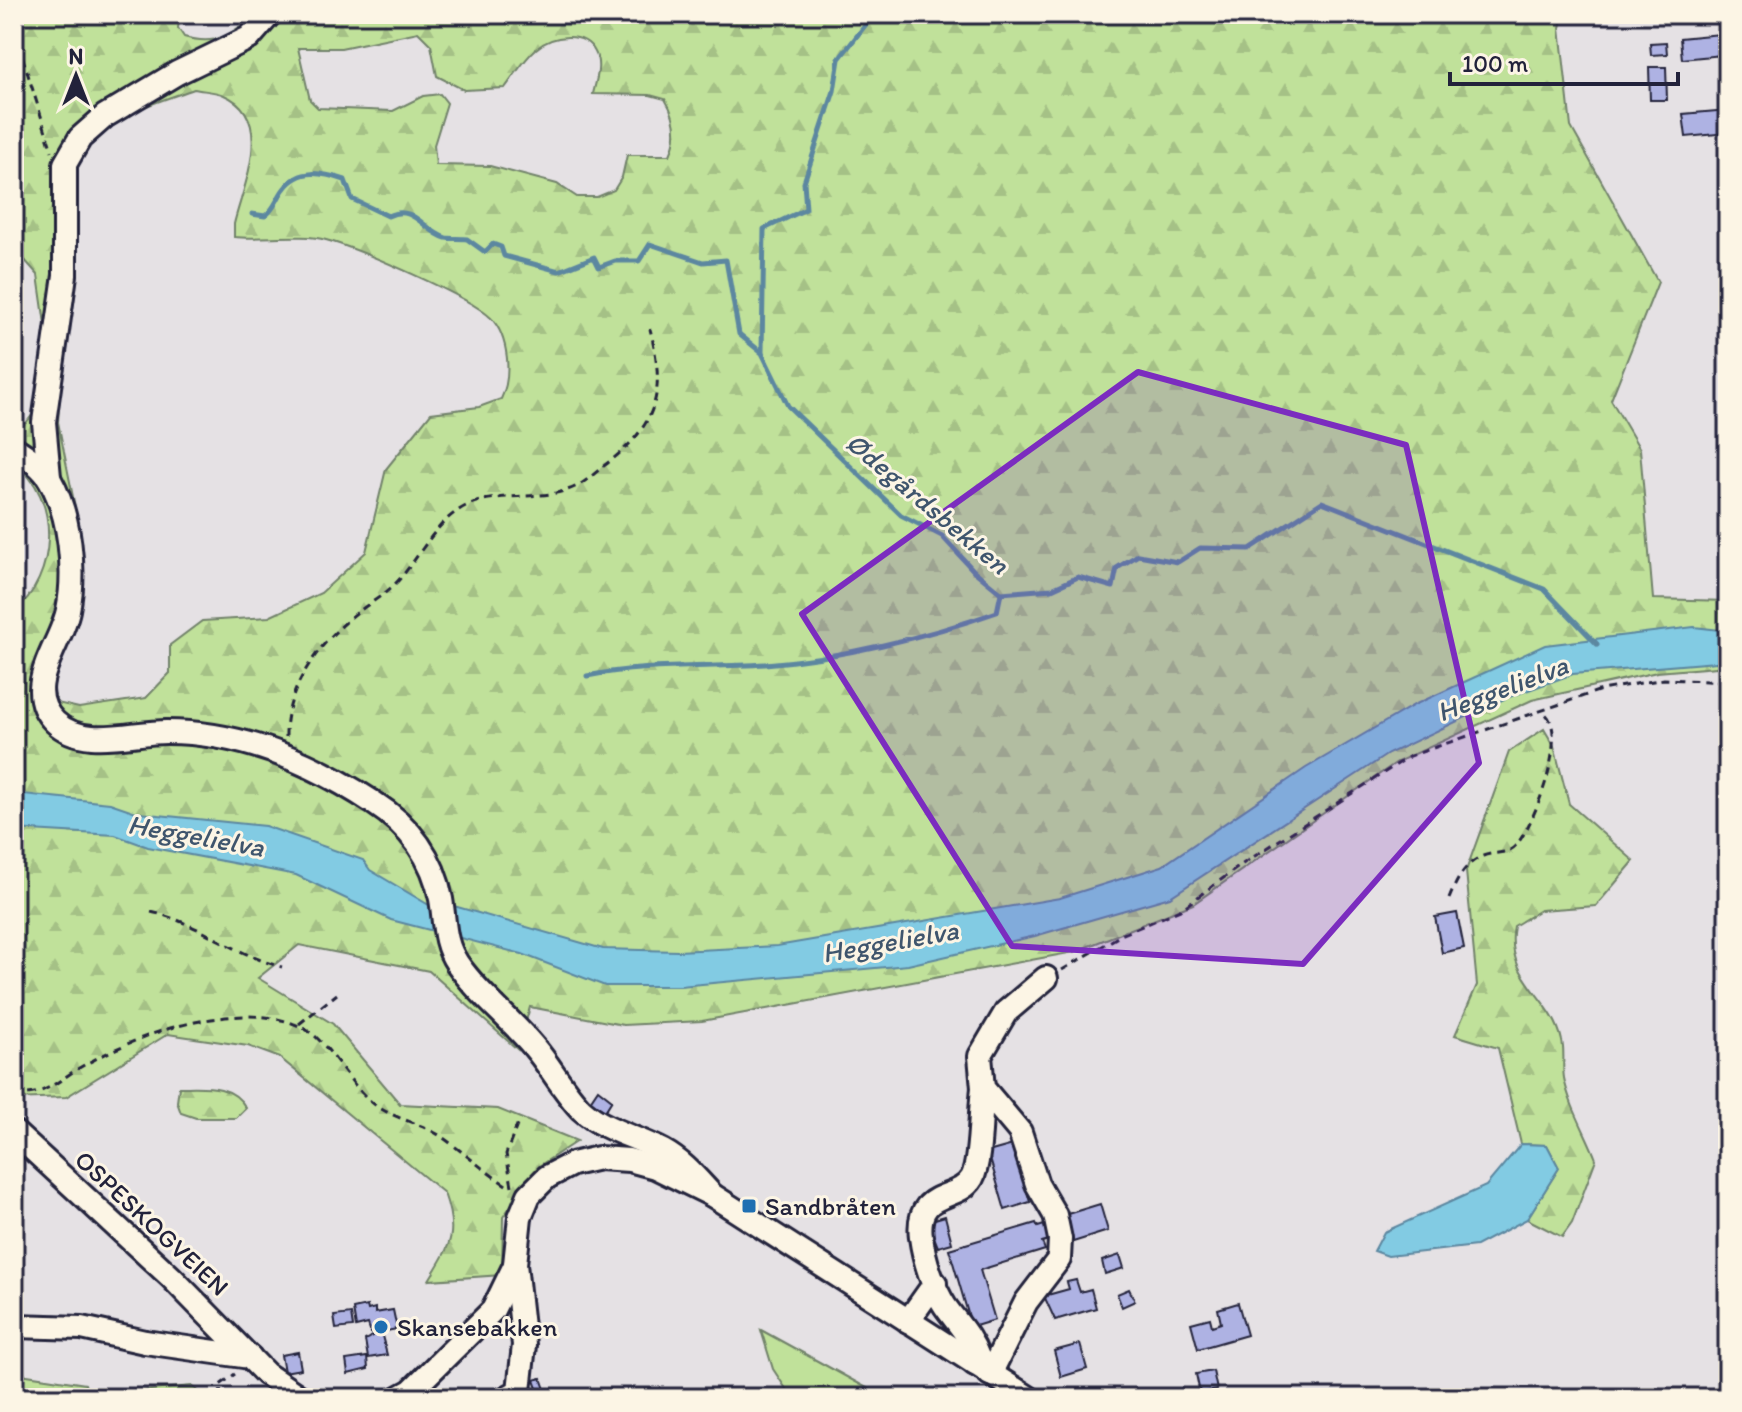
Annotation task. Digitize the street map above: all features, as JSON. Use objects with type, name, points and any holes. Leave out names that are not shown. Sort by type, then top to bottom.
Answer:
[{"type":"street","points":[[270,14],[249,38],[177,73],[105,116],[70,152],[63,181],[65,275],[44,422],[49,477],[62,517],[72,578],[68,613],[42,675],[41,697],[48,714],[61,727],[83,736],[191,733],[247,742],[288,756],[332,777],[376,804],[403,826],[427,854],[441,899],[445,940],[456,962],[533,1045],[582,1110],[682,1163],[712,1195]]},
{"type":"street","points":[[14,439],[44,422]]},
{"type":"street","points":[[14,448],[49,477]]},
{"type":"street","points":[[983,1369],[974,1345],[944,1304],[935,1283],[921,1237],[922,1217],[933,1200],[967,1185],[974,1176],[978,1161],[983,1088],[979,1073],[980,1056],[998,1023],[1016,1001],[1046,978]]},
{"type":"street","points":[[983,1088],[1020,1132],[1037,1184],[1055,1215],[1060,1239],[1059,1259],[1026,1302],[983,1369]]},
{"type":"street","name":"OSPESKOGVEIEN","points":[[14,1132],[171,1277],[280,1386],[301,1398]]},
{"type":"street","points":[[506,1398],[519,1391],[524,1345],[515,1264],[521,1192],[558,1170],[599,1158],[629,1160],[655,1167],[712,1195],[1029,1398]]},
{"type":"street","points":[[406,1396],[493,1310],[515,1264]]},
{"type":"street","points":[[908,1321],[935,1283]]},
{"type":"street","points":[[14,1326],[82,1328],[145,1342],[252,1358]]},
{"type":"path","points":[[14,30],[53,152]]},
{"type":"path","points":[[288,756],[286,722],[305,668],[345,622],[394,585],[430,537],[452,517],[472,503],[575,487],[630,447],[650,419],[658,395],[658,360],[650,329]]},
{"type":"path","points":[[1046,978],[1121,935],[1180,910],[1244,863],[1410,756],[1476,730],[1543,712],[1601,690],[1664,679],[1728,682]]},
{"type":"path","points":[[1449,899],[1457,879],[1468,866],[1484,855],[1501,854],[1516,847],[1527,826],[1544,785],[1554,744],[1555,727],[1543,712]]},
{"type":"path","points":[[151,912],[179,918],[250,957],[282,967]]},
{"type":"path","points":[[299,1024],[337,994]]},
{"type":"path","points":[[14,1094],[31,1096],[47,1091],[79,1068],[152,1034],[229,1017],[266,1015],[299,1024],[318,1039],[368,1100],[390,1114],[441,1136],[484,1172],[521,1192]]},
{"type":"path","points":[[519,1120],[506,1154],[521,1192]]},
{"type":"path","points":[[221,1398],[220,1385],[252,1358]]},
{"type":"highlighted area","points":[[1138,372],[1406,445],[1479,763],[1303,964],[1012,946],[802,614]]},
{"type":"green space","points":[[14,14],[180,14],[178,28],[184,37],[206,40],[230,33],[255,14],[1563,14],[1560,28],[1571,127],[1658,282],[1611,400],[1640,449],[1653,599],[1728,601],[1728,666],[1657,672],[1532,700],[1397,762],[1193,904],[1074,952],[702,1021],[623,1025],[530,1007],[518,1050],[429,971],[299,945],[258,978],[333,1024],[400,1104],[498,1109],[577,1141],[539,1166],[503,1217],[502,1275],[429,1280],[450,1239],[451,1219],[444,1193],[280,1058],[248,1046],[168,1034],[66,1097],[14,1099],[14,611],[28,597],[39,579],[46,559],[48,537],[40,496],[30,478],[14,464],[14,428],[26,423],[36,410],[46,331],[38,275],[23,258],[14,257]],"holes":[[[418,32],[431,45],[437,76],[464,90],[505,88],[528,57],[543,44],[567,37],[583,40],[595,52],[598,62],[593,94],[650,95],[665,99],[675,126],[670,155],[627,155],[622,177],[614,190],[597,197],[577,197],[557,184],[490,166],[436,165],[434,145],[447,103],[440,94],[423,96],[393,111],[318,108],[310,100],[298,48],[341,48]],[[194,89],[224,95],[240,105],[249,119],[252,154],[234,224],[234,237],[326,240],[387,263],[461,298],[491,318],[497,326],[505,346],[507,380],[501,399],[479,407],[431,413],[386,469],[366,552],[321,593],[269,617],[202,621],[170,645],[170,673],[146,698],[79,708],[57,703],[52,687],[81,592],[81,537],[58,422],[75,169],[86,151],[111,125],[140,109]]]},
{"type":"green space","points":[[1544,729],[1554,746],[1569,804],[1634,861],[1596,906],[1540,910],[1514,926],[1516,960],[1557,1026],[1563,1046],[1566,1088],[1596,1159],[1572,1223],[1562,1237],[1527,1219],[1559,1168],[1547,1145],[1521,1144],[1498,1048],[1455,1035],[1477,985],[1466,871],[1509,752]]},
{"type":"green space","points":[[179,1087],[225,1090],[246,1108],[236,1118],[196,1118],[181,1113],[177,1102]]},
{"type":"green space","points":[[761,1330],[885,1398],[792,1398],[773,1369]]},
{"type":"green space","points":[[14,1373],[85,1384],[88,1395],[85,1398],[14,1398]]},
{"type":"green space","points":[[192,1386],[207,1398],[123,1398],[130,1392]]},
{"type":"water","name":"Heggelielva","points":[[1694,627],[1728,631],[1728,661],[1573,674],[1504,699],[1388,754],[1170,897],[1035,936],[908,965],[680,986],[605,986],[522,954],[391,920],[296,875],[148,847],[115,835],[14,829],[14,793],[110,803],[139,813],[265,826],[363,860],[370,870],[434,908],[454,906],[603,949],[678,951],[777,946],[1060,898],[1162,866],[1306,768],[1414,705],[1545,645]]},
{"type":"water","points":[[1521,1144],[1547,1145],[1559,1168],[1527,1219],[1476,1246],[1388,1256],[1374,1251],[1384,1232],[1486,1186]]},
{"type":"building","points":[[1720,34],[1722,55],[1682,59],[1680,38]]},
{"type":"building","points":[[1666,42],[1667,54],[1651,55],[1650,43]]},
{"type":"building","points":[[1649,67],[1666,67],[1667,100],[1650,100]]},
{"type":"building","points":[[1728,110],[1728,133],[1686,137],[1683,114]]},
{"type":"building","points":[[1457,913],[1464,948],[1442,953],[1435,917]]},
{"type":"building","points":[[598,1089],[612,1100],[605,1111],[590,1101]]},
{"type":"building","points":[[1013,1145],[1030,1202],[1005,1210],[988,1152]]},
{"type":"building","points":[[1100,1204],[1108,1231],[1070,1243],[1061,1216]]},
{"type":"building","points":[[945,1216],[952,1243],[938,1247],[928,1221]]},
{"type":"building","points":[[1036,1223],[1038,1227],[1044,1225],[1049,1240],[1042,1242],[1045,1250],[980,1270],[995,1320],[972,1327],[949,1249]]},
{"type":"building","points":[[1120,1255],[1124,1268],[1105,1274],[1102,1261]]},
{"type":"building","points":[[1076,1280],[1080,1292],[1091,1289],[1096,1308],[1055,1320],[1044,1296],[1069,1289],[1067,1282]]},
{"type":"building","points":[[1129,1289],[1135,1301],[1122,1307],[1117,1294]]},
{"type":"building","points":[[1238,1303],[1247,1335],[1198,1349],[1191,1323],[1210,1318],[1212,1326],[1221,1323],[1218,1309]]},
{"type":"building","points":[[367,1306],[368,1310],[375,1308],[375,1313],[393,1310],[397,1329],[381,1332],[387,1355],[368,1358],[365,1340],[372,1336],[368,1324],[356,1327],[353,1309]]},
{"type":"building","points":[[351,1314],[353,1327],[336,1329],[334,1316]]},
{"type":"building","points":[[1080,1344],[1087,1369],[1061,1377],[1054,1351]]},
{"type":"building","points":[[298,1352],[301,1369],[284,1372],[281,1355]]},
{"type":"building","points":[[367,1357],[368,1369],[348,1374],[346,1360]]},
{"type":"building","points":[[1213,1371],[1217,1390],[1200,1393],[1196,1374]]},
{"type":"building","points":[[541,1378],[546,1392],[539,1394],[534,1380]]},
{"type":"waterway","points":[[762,352],[764,229],[806,209],[804,182],[834,91],[839,59],[874,14]]},
{"type":"waterway","name":"Ødegårdsbekken","points":[[252,214],[265,216],[284,189],[297,177],[320,174],[345,180],[352,199],[388,216],[405,213],[438,235],[467,239],[485,252],[493,244],[501,247],[504,256],[559,271],[594,257],[599,267],[615,261],[639,261],[650,244],[703,262],[726,260],[739,334],[762,353],[788,406],[901,515],[942,536],[974,571],[1001,593],[1052,589],[1078,577],[1113,587],[1117,568],[1138,555],[1178,562],[1200,548],[1250,549],[1322,502],[1544,589],[1597,644]]},
{"type":"waterway","points":[[587,676],[653,668],[765,664],[853,652],[997,612],[1001,593]]},
{"type":"place","name":"Sandbråten","points":[[749,1206]]},
{"type":"place","name":"Skansebakken","points":[[381,1327]]}]
